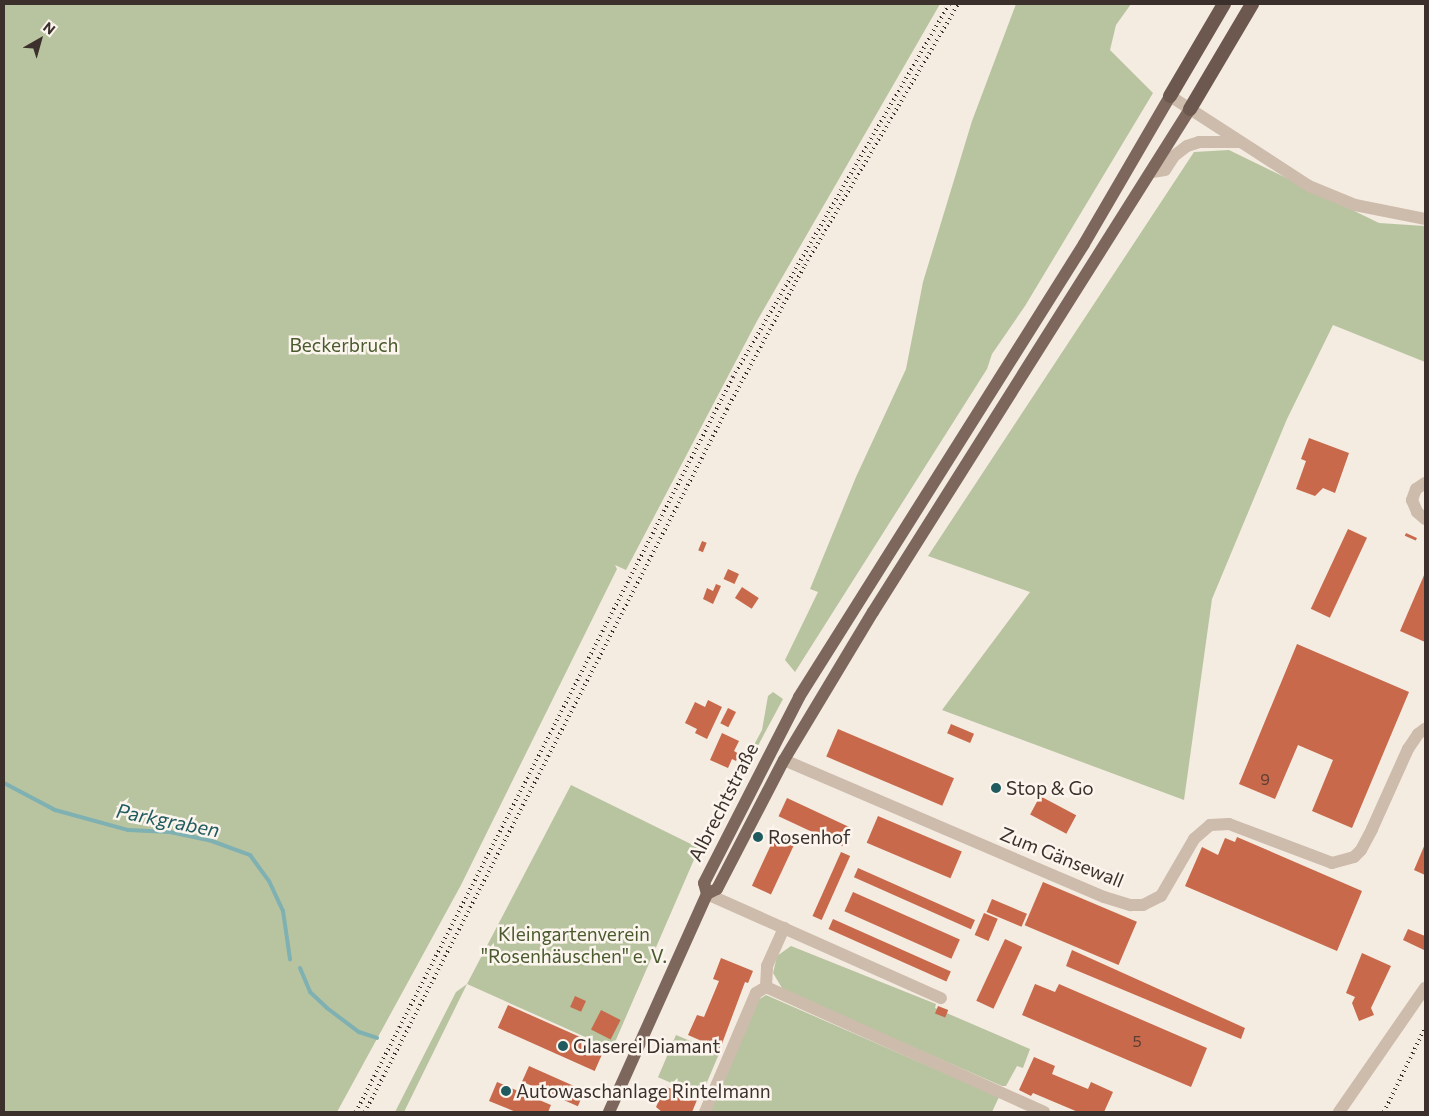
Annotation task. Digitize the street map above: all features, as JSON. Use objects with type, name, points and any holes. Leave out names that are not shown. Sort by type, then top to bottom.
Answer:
[{"type":"highway","points":[[1170,96],[1224,4]]},
{"type":"highway","points":[[1190,109],[1252,4]]},
{"type":"main road","name":"Albrechtstraße","points":[[707,894],[704,883],[782,727],[857,601],[1084,244],[1170,96]]},
{"type":"main road","name":"Albrechtstraße","points":[[609,1112],[707,894],[717,889],[784,760],[873,612],[1190,109]]},
{"type":"street","points":[[1170,96],[1299,180],[1336,198],[1372,209],[1425,219]]},
{"type":"street","points":[[1152,172],[1165,170],[1174,156],[1187,146],[1240,142]]},
{"type":"street","points":[[1425,483],[1416,489],[1412,500],[1417,512],[1425,519]]},
{"type":"street","name":"Zum Gänsewall","points":[[784,760],[1104,896],[1131,905],[1142,905],[1153,902],[1168,887],[1201,830],[1221,822],[1332,863],[1354,857],[1362,850],[1408,749],[1418,734],[1425,729]]},
{"type":"street","points":[[707,894],[941,998]]},
{"type":"street","points":[[766,988],[767,966],[784,928]]},
{"type":"street","points":[[704,1112],[756,993],[766,988]]},
{"type":"street","points":[[766,988],[1044,1112]]},
{"type":"street","points":[[1339,1112],[1425,988]]},
{"type":"green space","name":"Beckerbruch","points":[[4,4],[940,4],[757,321],[626,570],[615,565],[617,569],[461,885],[337,1112],[4,1112]]},
{"type":"green space","points":[[1016,4],[1131,4],[1116,25],[1110,50],[1153,93],[1025,306],[992,354],[987,369],[795,672],[785,660],[818,592],[810,589],[856,477],[906,369],[923,282],[972,121]]},
{"type":"green space","points":[[1229,150],[1379,223],[1425,226],[1425,362],[1333,325],[1287,419],[1212,599],[1184,800],[942,710],[1030,592],[928,556],[1194,152]]},
{"type":"green space","points":[[773,692],[783,699],[732,794],[718,812],[762,730],[768,696]]},
{"type":"green space","name":"Kleingartenverein \"Rosenhäuschen\" e. V.","points":[[571,785],[699,848],[612,1049],[467,984]]},
{"type":"green space","points":[[791,946],[936,1004],[935,1008],[1030,1049],[1023,1068],[1017,1066],[1006,1086],[1002,1086],[793,995],[782,988],[773,973],[777,956]]},
{"type":"green space","points":[[467,984],[404,1112],[395,1112],[456,992]]},
{"type":"green space","points":[[766,995],[999,1097],[992,1112],[709,1112],[758,1000]]},
{"type":"green space","points":[[676,1035],[719,1053],[701,1096],[658,1077]]},
{"type":"building","points":[[1309,438],[1349,453],[1335,493],[1323,488],[1315,496],[1296,489],[1306,461],[1301,459]]},
{"type":"building","points":[[1348,529],[1367,538],[1330,618],[1311,609]]},
{"type":"building","points":[[1406,533],[1417,538],[1416,541],[1405,536]]},
{"type":"building","points":[[702,541],[707,543],[703,552],[698,550]]},
{"type":"building","points":[[728,569],[739,574],[734,584],[724,579]]},
{"type":"building","points":[[1425,573],[1425,642],[1400,631]]},
{"type":"building","points":[[716,584],[721,586],[713,604],[703,599],[707,588],[713,591]]},
{"type":"building","points":[[742,587],[759,598],[752,609],[735,598]]},
{"type":"building","points":[[1297,644],[1409,692],[1352,828],[1312,811],[1333,760],[1298,745],[1275,799],[1239,784]]},
{"type":"building","points":[[708,700],[722,707],[707,739],[695,733],[697,729],[685,723],[695,702],[705,707]]},
{"type":"building","points":[[728,708],[736,712],[728,727],[720,723]]},
{"type":"building","points":[[951,724],[974,734],[970,743],[947,733]]},
{"type":"building","points":[[838,729],[954,778],[942,806],[826,757]]},
{"type":"building","points":[[722,733],[739,741],[734,751],[739,754],[736,761],[732,759],[728,768],[710,760]]},
{"type":"building","points":[[1040,796],[1076,815],[1066,834],[1030,815]]},
{"type":"building","points":[[787,798],[851,828],[843,846],[779,816]]},
{"type":"building","points":[[878,816],[962,852],[950,878],[867,843]]},
{"type":"building","points":[[776,834],[795,843],[771,895],[752,886]]},
{"type":"building","points":[[1237,837],[1362,891],[1337,951],[1185,886],[1202,847],[1218,855],[1225,838],[1235,842]]},
{"type":"building","points":[[1425,844],[1425,875],[1414,870]]},
{"type":"building","points":[[841,852],[850,856],[822,920],[813,916]]},
{"type":"building","points":[[858,868],[975,920],[971,929],[854,877]]},
{"type":"building","points":[[1043,882],[1137,922],[1119,965],[1025,925]]},
{"type":"building","points":[[853,892],[960,940],[951,959],[844,911]]},
{"type":"building","points":[[992,899],[1027,914],[1022,927],[987,912]]},
{"type":"building","points":[[984,913],[998,919],[988,941],[975,935]]},
{"type":"building","points":[[833,919],[951,971],[946,982],[829,929]]},
{"type":"building","points":[[1408,929],[1425,936],[1424,950],[1403,940]]},
{"type":"building","points":[[1005,939],[1022,947],[993,1009],[976,1001]]},
{"type":"building","points":[[1072,950],[1245,1028],[1241,1039],[1066,966]]},
{"type":"building","points":[[1362,953],[1391,966],[1371,1008],[1374,1015],[1359,1021],[1352,1003],[1355,997],[1346,993]]},
{"type":"building","points":[[721,958],[753,971],[748,983],[745,982],[720,1049],[688,1035],[697,1015],[704,1017],[719,981],[713,979]]},
{"type":"building","points":[[1035,984],[1055,992],[1059,984],[1207,1048],[1191,1087],[1022,1015]]},
{"type":"building","points":[[575,996],[586,1001],[581,1012],[570,1007]]},
{"type":"building","points":[[508,1005],[605,1048],[595,1071],[498,1028]]},
{"type":"building","points":[[938,1006],[948,1010],[945,1018],[935,1013]]},
{"type":"building","points":[[601,1010],[621,1020],[611,1040],[591,1030]]},
{"type":"building","points":[[1034,1057],[1055,1066],[1052,1074],[1088,1089],[1091,1082],[1113,1092],[1104,1112],[1078,1112],[1033,1093],[1031,1096],[1019,1090]]},
{"type":"building","points":[[529,1066],[585,1091],[578,1106],[522,1082]]},
{"type":"building","name":"Autowaschanlage Rintelmann","points":[[497,1082],[551,1105],[548,1112],[516,1112],[489,1101]]},
{"type":"building","points":[[665,1086],[697,1100],[692,1112],[662,1112],[656,1107]]},
{"type":"waterway","name":"Parkgraben","points":[[4,783],[55,810],[128,830],[170,832],[209,840],[250,855],[269,881],[283,911],[290,959]]},
{"type":"waterway","name":"Parkgraben","points":[[300,968],[310,992],[327,1008],[359,1032],[377,1038]]},
{"type":"railway","points":[[356,1112],[733,377],[949,4]]},
{"type":"railway","points":[[365,1112],[727,409],[805,265],[958,4]]},
{"type":"railway","points":[[1384,1112],[1425,1028]]},
{"type":"place","name":"Stop & Go","points":[[996,788]]},
{"type":"place","name":"Rosenhof","points":[[758,837]]},
{"type":"place","name":"Glaserei Diamant","points":[[563,1046]]},
{"type":"place","name":"Autowaschanlage Rintelmann","points":[[506,1091]]}]
